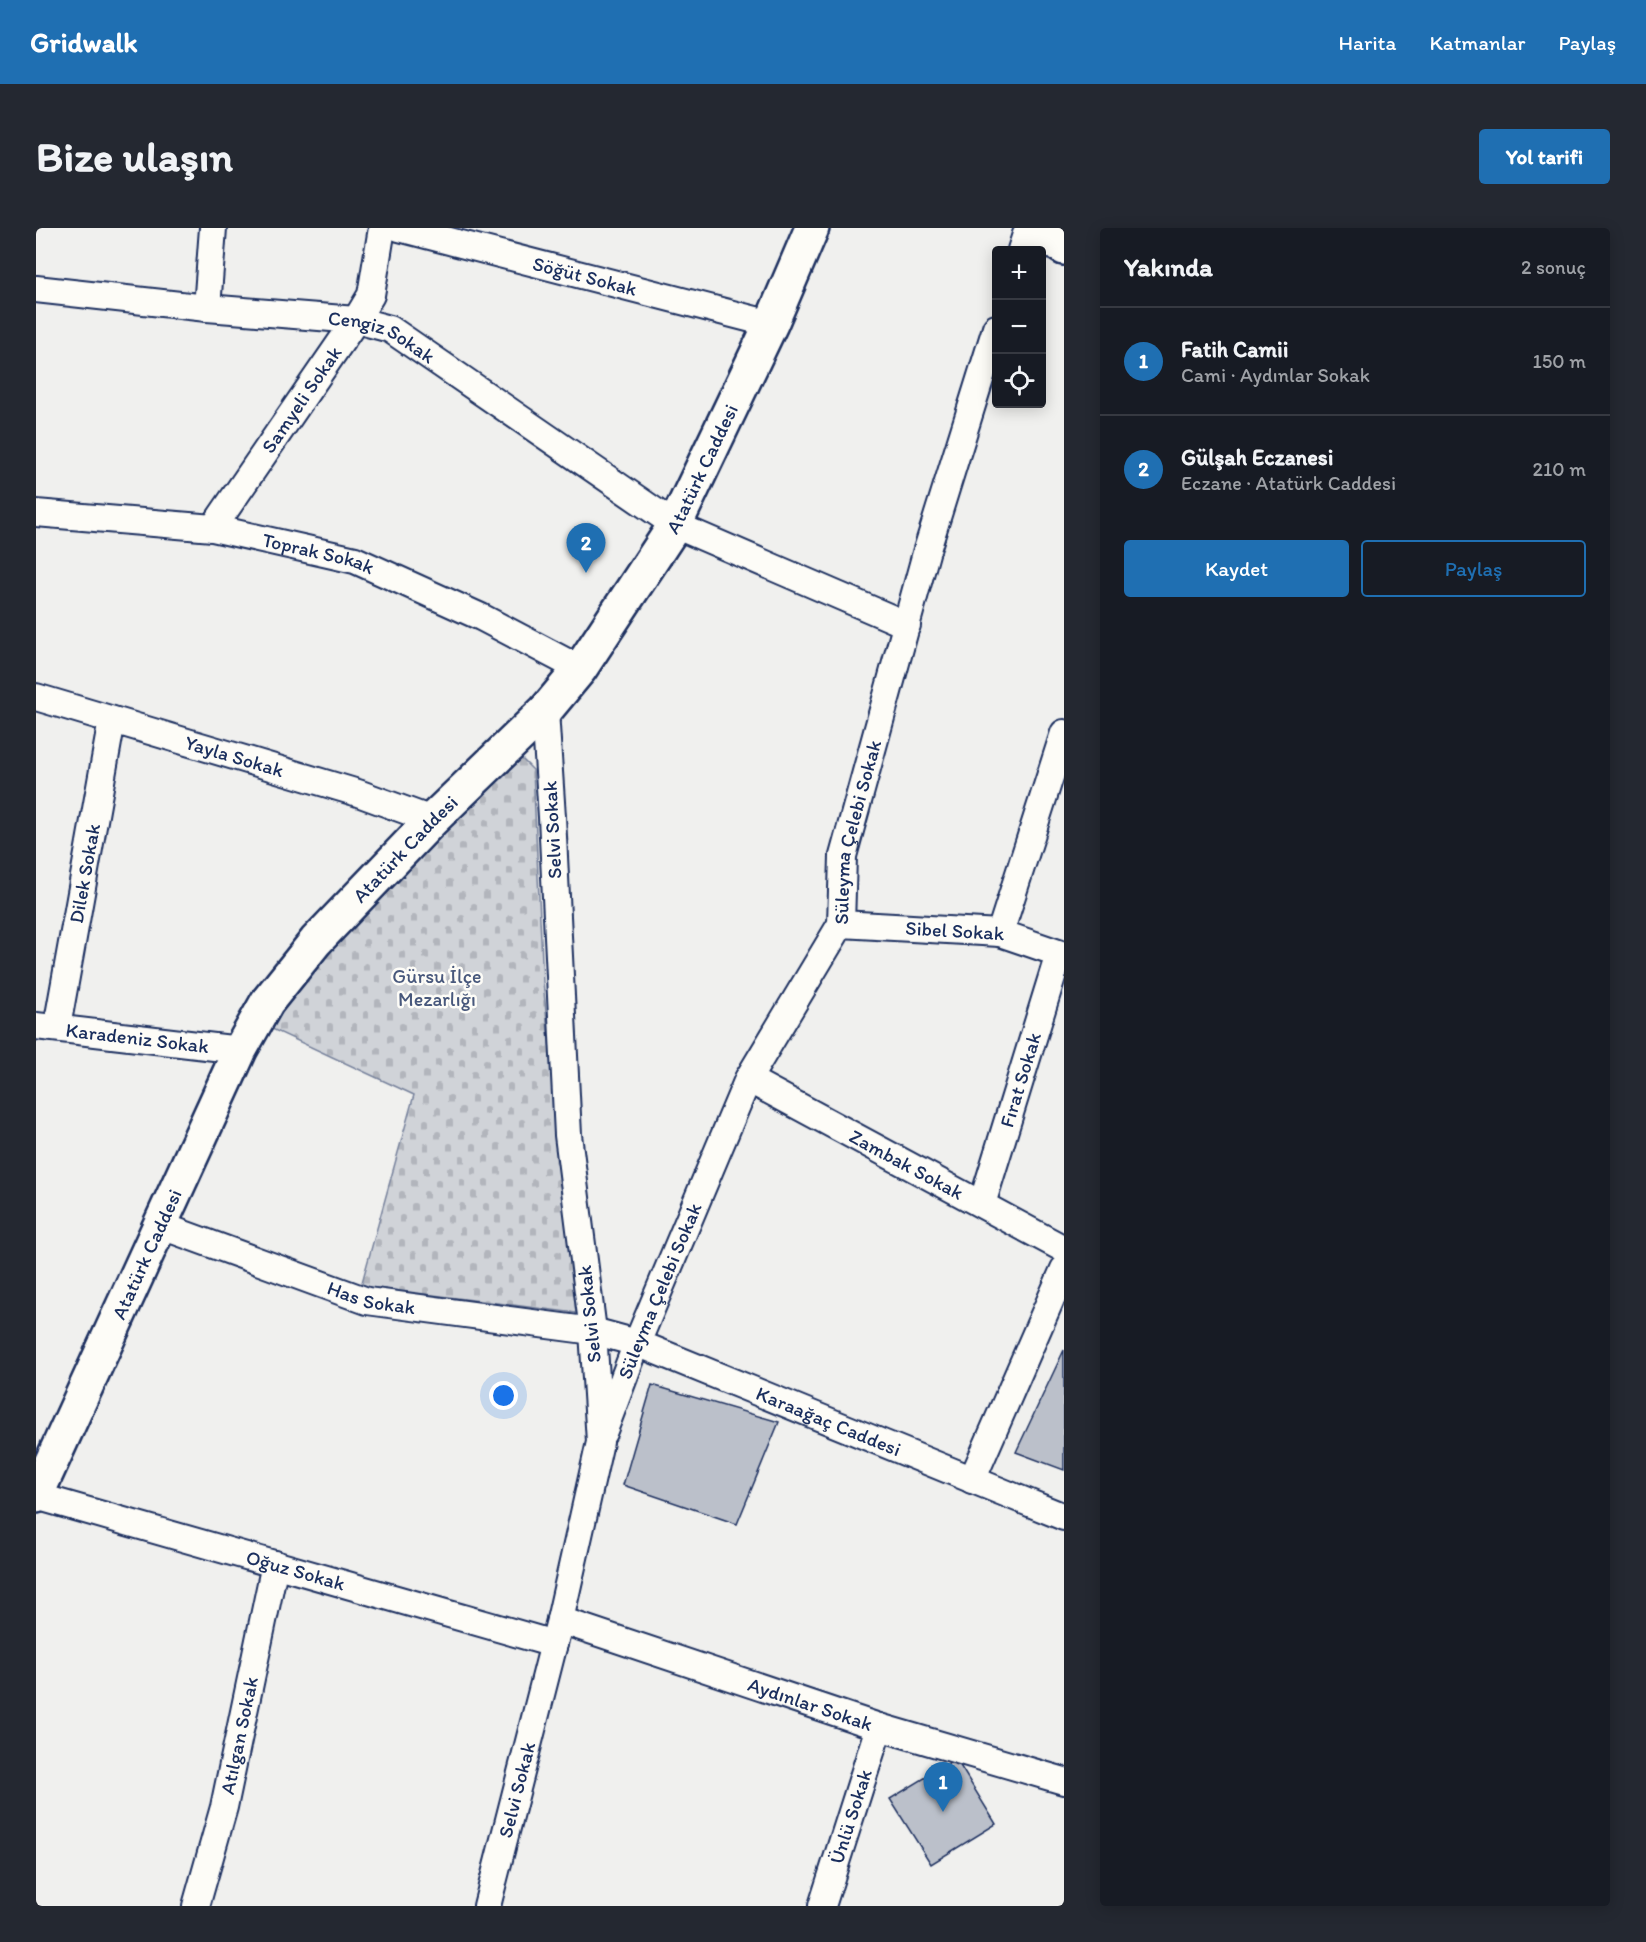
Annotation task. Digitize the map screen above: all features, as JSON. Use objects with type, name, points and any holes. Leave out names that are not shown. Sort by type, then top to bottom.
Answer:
[{"type":"main road","name":"Atatürk Caddesi","points":[[36,1496],[240,1050],[267,1002],[316,941],[432,820],[545,711],[580,669],[675,525],[771,324],[812,228]]},
{"type":"main road","points":[[1033,228],[1064,248]]},
{"type":"street","points":[[207,308],[213,228]]},
{"type":"street","name":"Samyeli Sokak","points":[[213,528],[356,321],[370,295],[382,228]]},
{"type":"street","name":"Söğüt Sokak","points":[[399,228],[771,324]]},
{"type":"street","points":[[1022,246],[1028,228]]},
{"type":"street","name":"Cengiz Sokak","points":[[36,289],[207,308],[356,321],[390,329],[675,525],[907,625]]},
{"type":"street","name":"Süleyma Çelebi Sokak","points":[[600,1442],[637,1343],[748,1079],[841,924],[843,856],[927,553],[992,341]]},
{"type":"street","name":"Toprak Sokak","points":[[36,513],[213,528],[355,560],[481,617],[580,669]]},
{"type":"street","name":"Yayla Sokak","points":[[36,697],[358,793],[432,820]]},
{"type":"street","name":"Selvi Sokak","points":[[487,1906],[560,1620],[600,1442],[593,1331],[568,1135],[545,711]]},
{"type":"street","name":"Dilek Sokak","points":[[46,1027],[112,720]]},
{"type":"street","points":[[1000,933],[1064,734]]},
{"type":"street","name":"Sibel Sokak","points":[[841,924],[1000,933],[1062,955]]},
{"type":"street","name":"Fırat Sokak","points":[[982,1204],[1062,955]]},
{"type":"street","name":"Karadeniz Sokak","points":[[46,1027],[240,1050]]},
{"type":"street","name":"Zambak Sokak","points":[[748,1079],[1064,1249]]},
{"type":"street","name":"Has Sokak","points":[[159,1225],[368,1301],[593,1331]]},
{"type":"street","points":[[972,1480],[1064,1269]]},
{"type":"street","name":"Karaağaç Caddesi","points":[[593,1331],[637,1343],[1064,1517]]},
{"type":"street","name":"Oğuz Sokak","points":[[36,1496],[554,1644]]},
{"type":"street","name":"Atılgan Sokak","points":[[196,1906],[224,1807],[274,1564]]},
{"type":"street","name":"Aydınlar Sokak","points":[[560,1620],[879,1726],[1064,1781]]},
{"type":"street","name":"Ünlü Sokak","points":[[822,1906],[879,1726]]},
{"type":"green space","name":"Gürsu İlçe Mezarlığı","points":[[520,757],[533,770],[543,982],[576,1313],[361,1286],[414,1095],[272,1029],[309,968],[389,884]]},
{"type":"building","points":[[1064,1350],[1064,1470],[1016,1452]]},
{"type":"building","points":[[652,1385],[779,1422],[737,1524],[623,1485]]},
{"type":"building","points":[[956,1759],[996,1824],[931,1864],[890,1799]]},
{"type":"place","name":"Gülşah Eczanesi","points":[[586,573]]},
{"type":"place","name":"Fatih Camii","points":[[943,1812]]}]
